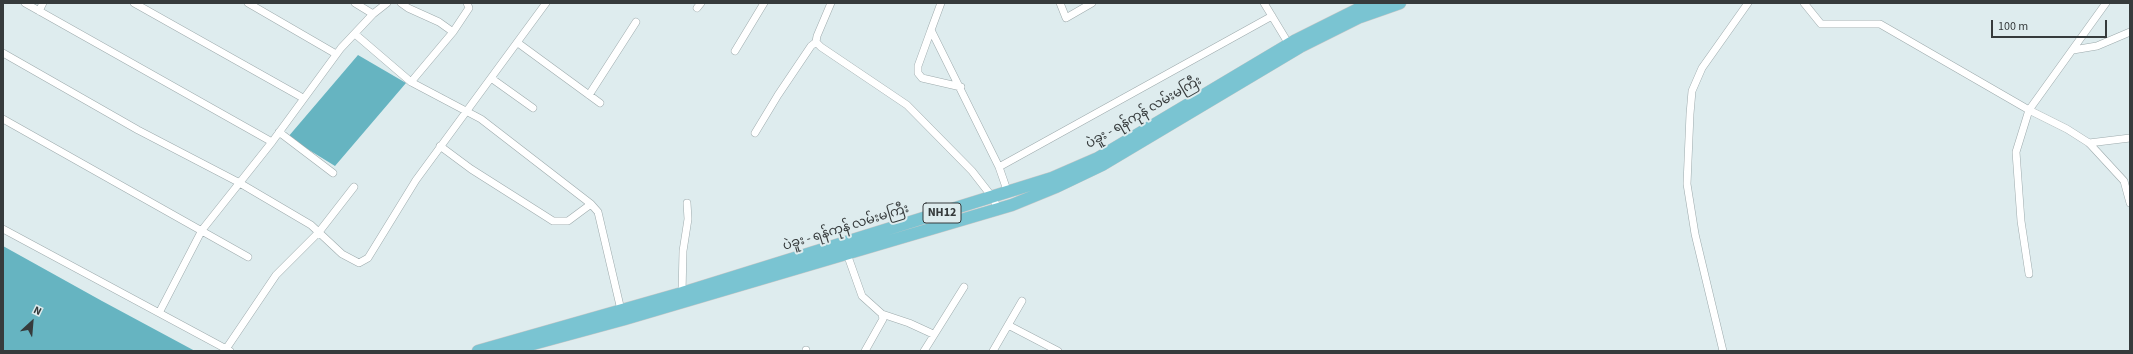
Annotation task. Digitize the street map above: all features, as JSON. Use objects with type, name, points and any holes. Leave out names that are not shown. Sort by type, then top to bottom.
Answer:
[{"type":"highway","name":"ပဲခူး - ရန်ကုန် လမ်းမကြီး","points":[[996,203],[1008,193],[1052,178],[1098,158],[1356,10],[1375,3]]},
{"type":"highway","name":"ပဲခူး - ရန်ကုန် လမ်းမကြီး","points":[[507,351],[625,320],[846,249],[996,203],[1056,187],[1102,165],[1291,48],[1360,18],[1400,3]]},
{"type":"highway","name":"ပဲခူး - ရန်ကုန် လမ်းမကြီး","points":[[478,351],[682,293],[846,249]]},
{"type":"street","points":[[25,3],[272,142]]},
{"type":"street","points":[[40,11],[43,3]]},
{"type":"street","points":[[134,3],[303,98]]},
{"type":"street","points":[[248,3],[336,54]]},
{"type":"street","points":[[355,3],[373,14]]},
{"type":"street","points":[[159,312],[202,230],[238,182],[272,142],[336,54],[373,14],[387,3]]},
{"type":"street","points":[[401,3],[408,8],[439,22],[453,32]]},
{"type":"street","points":[[411,82],[453,32],[469,8],[468,3]]},
{"type":"street","points":[[3,53],[138,130],[238,182],[311,225],[342,254],[359,263],[368,258],[416,180],[440,146],[468,112],[546,3]]},
{"type":"street","points":[[735,51],[764,3]]},
{"type":"street","points":[[831,3],[816,36],[816,42],[820,47],[907,105],[972,172],[996,203]]},
{"type":"street","points":[[941,3],[918,66],[918,73],[922,78],[961,87]]},
{"type":"street","points":[[1060,3],[1066,18],[1092,3]]},
{"type":"street","points":[[1264,3],[1291,48]]},
{"type":"street","points":[[1723,351],[1695,234],[1687,184],[1689,129],[1692,91],[1702,68],[1748,3]]},
{"type":"street","points":[[1804,3],[1821,24],[1880,24],[2029,110],[2067,129],[2089,143],[2124,181],[2130,203]]},
{"type":"street","points":[[2029,274],[2021,220],[2016,152],[2029,110],[2106,3]]},
{"type":"street","points":[[999,167],[1272,16]]},
{"type":"street","points":[[589,95],[636,22]]},
{"type":"street","points":[[931,30],[961,87],[999,167],[1008,193]]},
{"type":"street","points":[[2073,50],[2098,46],[2130,32]]},
{"type":"street","points":[[355,34],[411,82],[481,119],[591,204],[598,212],[621,310]]},
{"type":"street","points":[[755,133],[778,95],[811,46],[816,42]]},
{"type":"street","points":[[518,43],[600,103]]},
{"type":"street","points":[[491,78],[533,108]]},
{"type":"street","points":[[3,119],[248,257]]},
{"type":"street","points":[[279,132],[333,173]]},
{"type":"street","points":[[2089,143],[2130,138]]},
{"type":"street","points":[[440,146],[471,169],[553,220],[568,221],[591,204]]},
{"type":"street","points":[[3,229],[228,350],[276,275],[319,232],[354,187]]},
{"type":"street","points":[[682,293],[683,257],[688,219],[687,202]]},
{"type":"street","points":[[846,249],[862,296],[882,314],[909,323],[933,334]]},
{"type":"street","points":[[924,351],[933,334],[949,313],[964,287]]},
{"type":"street","points":[[993,351],[1022,301]]},
{"type":"street","points":[[865,351],[883,319],[882,314]]},
{"type":"street","points":[[1008,325],[1058,351]]},
{"type":"water","points":[[358,55],[406,83],[335,166],[288,137]]},
{"type":"water","points":[[3,246],[102,301],[195,351],[3,351]]}]
